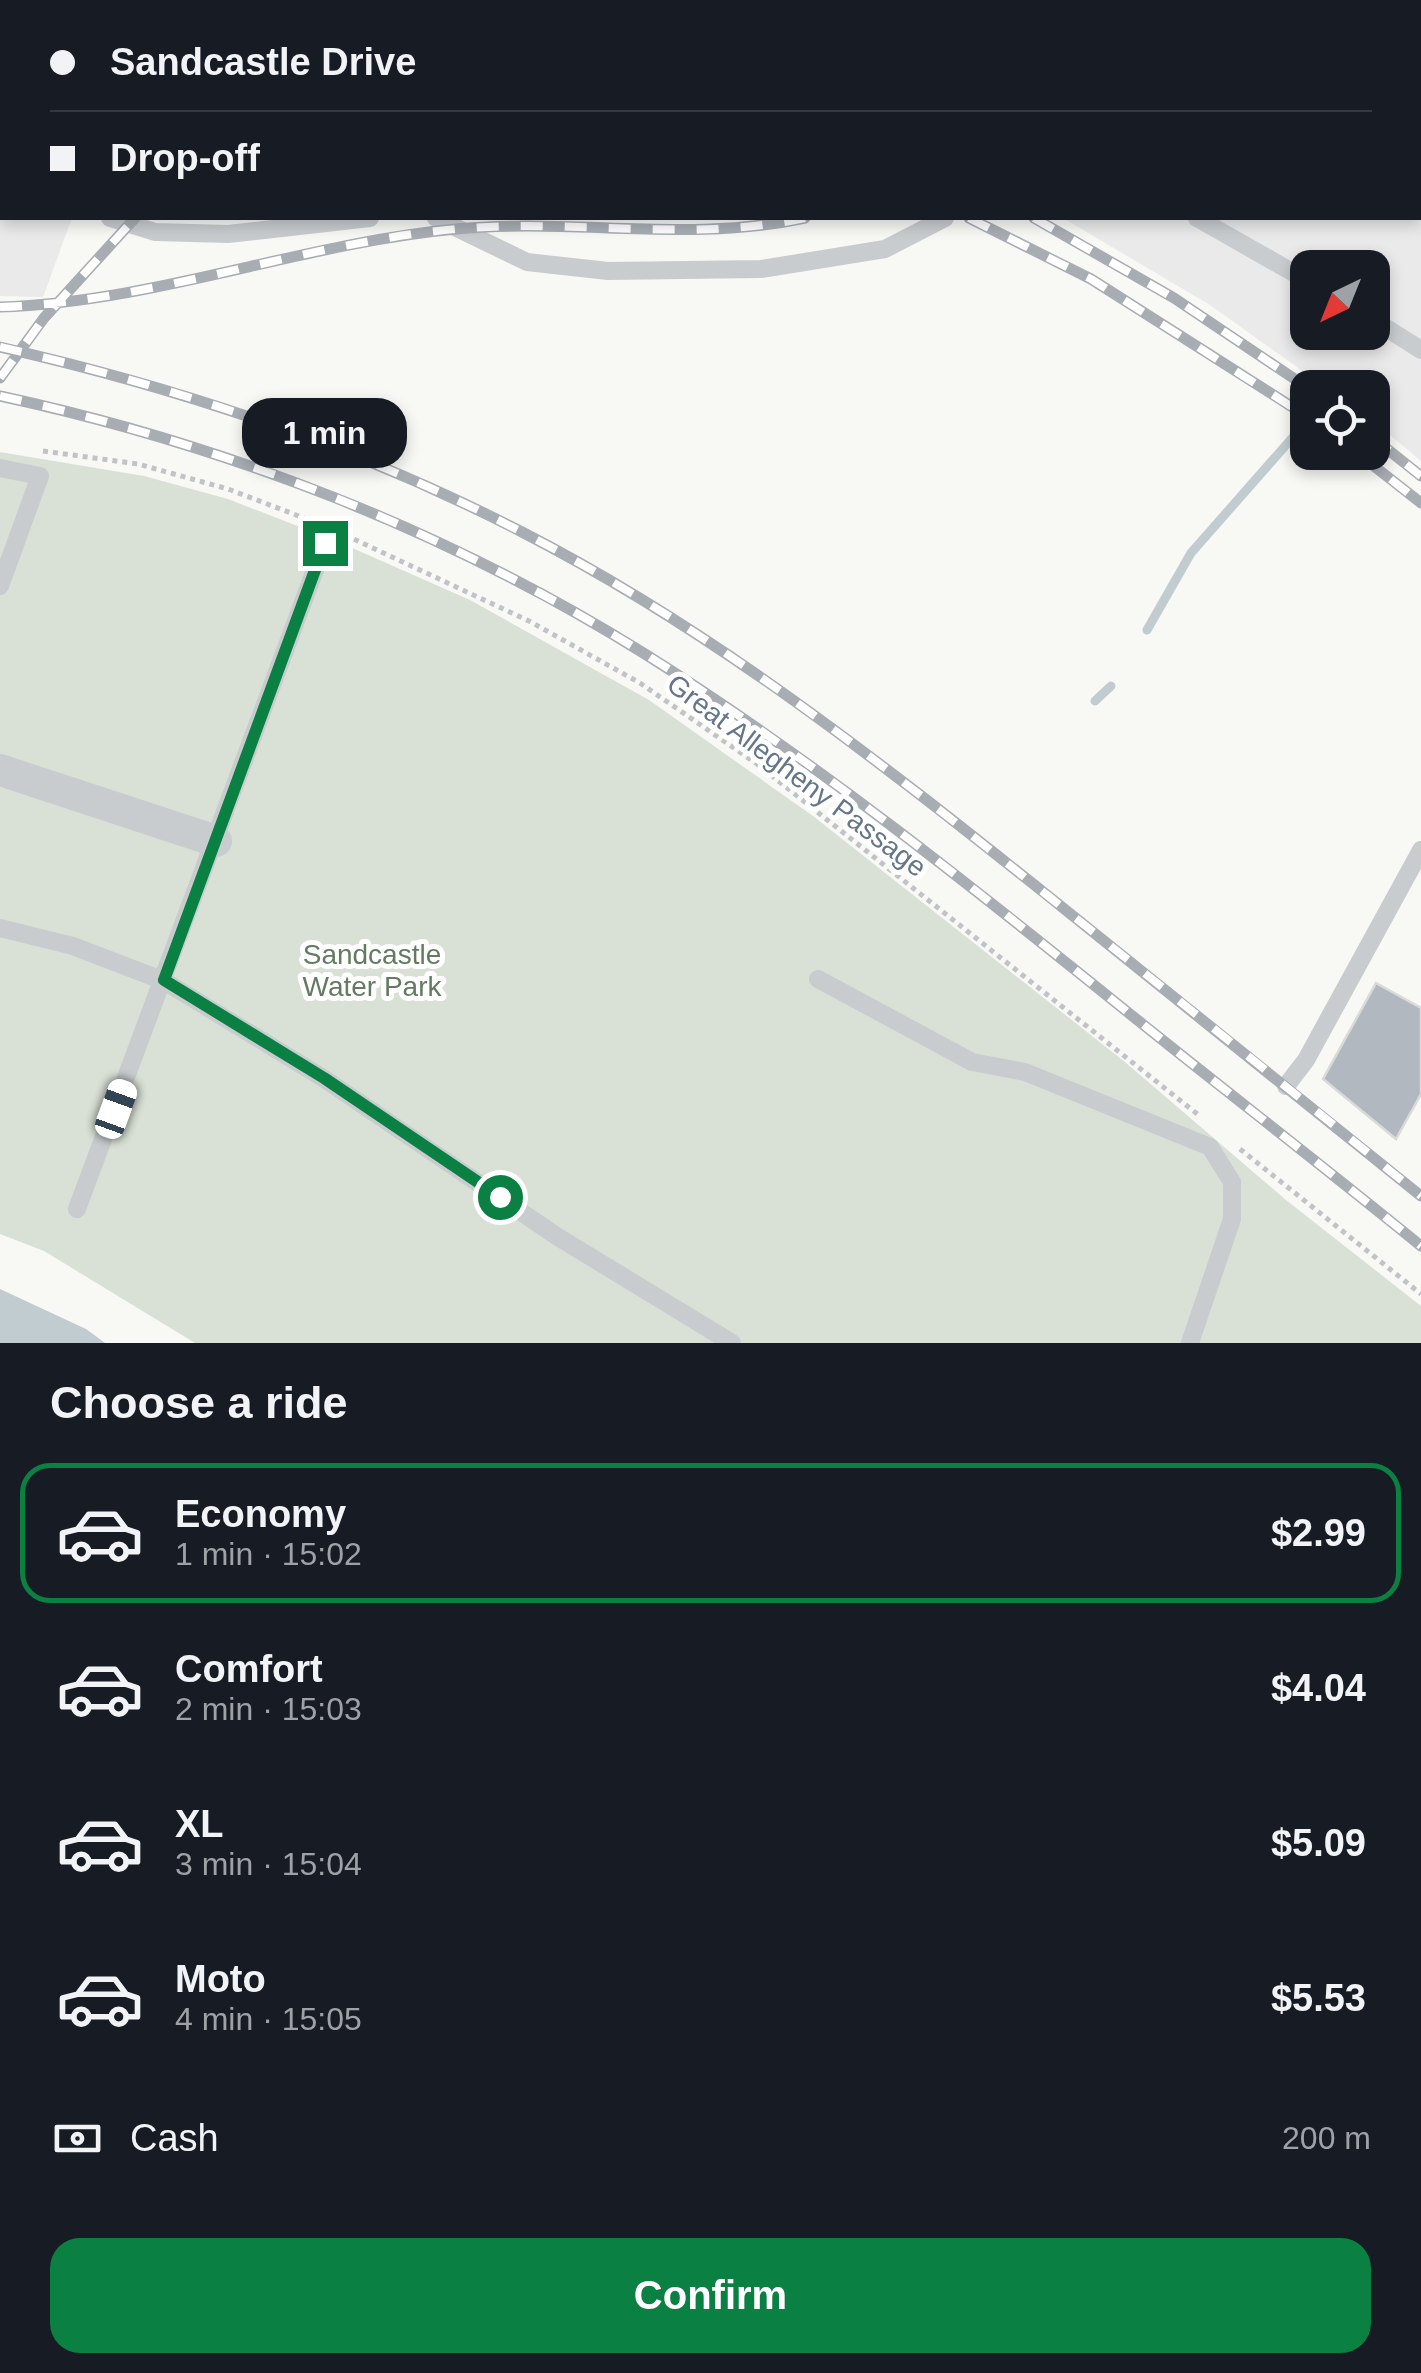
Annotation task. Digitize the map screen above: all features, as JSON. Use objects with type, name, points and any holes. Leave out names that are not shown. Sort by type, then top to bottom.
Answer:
[{"type":"street","points":[[0,770],[216,842]]},
{"type":"lane","points":[[116,220],[155,232],[228,234],[352,220]]},
{"type":"lane","points":[[440,220],[527,262],[608,271],[761,269],[884,250],[941,220]]},
{"type":"lane","points":[[1201,220],[1290,271]]},
{"type":"lane","points":[[1390,330],[1421,350]]},
{"type":"lane","points":[[0,468],[40,476],[0,586]]},
{"type":"lane","points":[[77,1210],[325,543]]},
{"type":"lane","points":[[1286,1086],[1306,1060],[1421,850]]},
{"type":"lane","points":[[0,928],[72,946],[164,980],[324,1078],[558,1237],[732,1343]]},
{"type":"lane","points":[[818,978],[972,1062],[1024,1072],[1210,1147],[1232,1182],[1232,1219],[1190,1343]]},
{"type":"lane","points":[[690,1343],[701,1325]]},
{"type":"path","name":"Great Allegheny Passage","points":[[28,449],[138,464],[262,502],[427,570],[529,620],[640,683],[758,764],[1216,1129]]},
{"type":"path","points":[[1230,1141],[1421,1294]]},
{"type":"shaded area","points":[[0,220],[71,220],[43,297],[0,296]]},
{"type":"shaded area","points":[[1066,220],[1421,220],[1421,461],[1390,435],[1390,370],[1301,370],[1210,305]]},
{"type":"shaded area","points":[[0,1289],[86,1329],[105,1343],[0,1343]]},
{"type":"green space","name":"Sandcastle Water Park","points":[[0,452],[144,476],[228,499],[470,600],[649,700],[813,816],[1125,1062],[1286,1200],[1421,1306],[1421,1343],[195,1343],[44,1251],[0,1234]]},
{"type":"building","points":[[1376,983],[1421,1008],[1421,1094],[1396,1139],[1323,1079]]},
{"type":"waterway","points":[[1147,630],[1191,553],[1290,440]]},
{"type":"waterway","points":[[1095,701],[1111,686]]},
{"type":"railway","points":[[0,378],[44,318],[133,220]]},
{"type":"railway","points":[[0,307],[115,295],[342,246],[456,229],[718,229],[792,220]]},
{"type":"railway","points":[[973,220],[1091,279],[1290,406]]},
{"type":"railway","points":[[1038,220],[1174,298],[1290,376]]},
{"type":"railway","points":[[0,347],[135,381],[332,447],[460,501],[593,570],[728,655],[858,748],[1421,1196]]},
{"type":"railway","points":[[0,396],[169,440],[334,497],[493,569],[645,654],[770,737],[890,825],[1421,1246]]},
{"type":"railway","points":[[1390,451],[1421,476]]},
{"type":"railway","points":[[1379,470],[1421,503]]},
{"type":"route","points":[[325,543],[164,980],[324,1078],[500,1197]]}]
